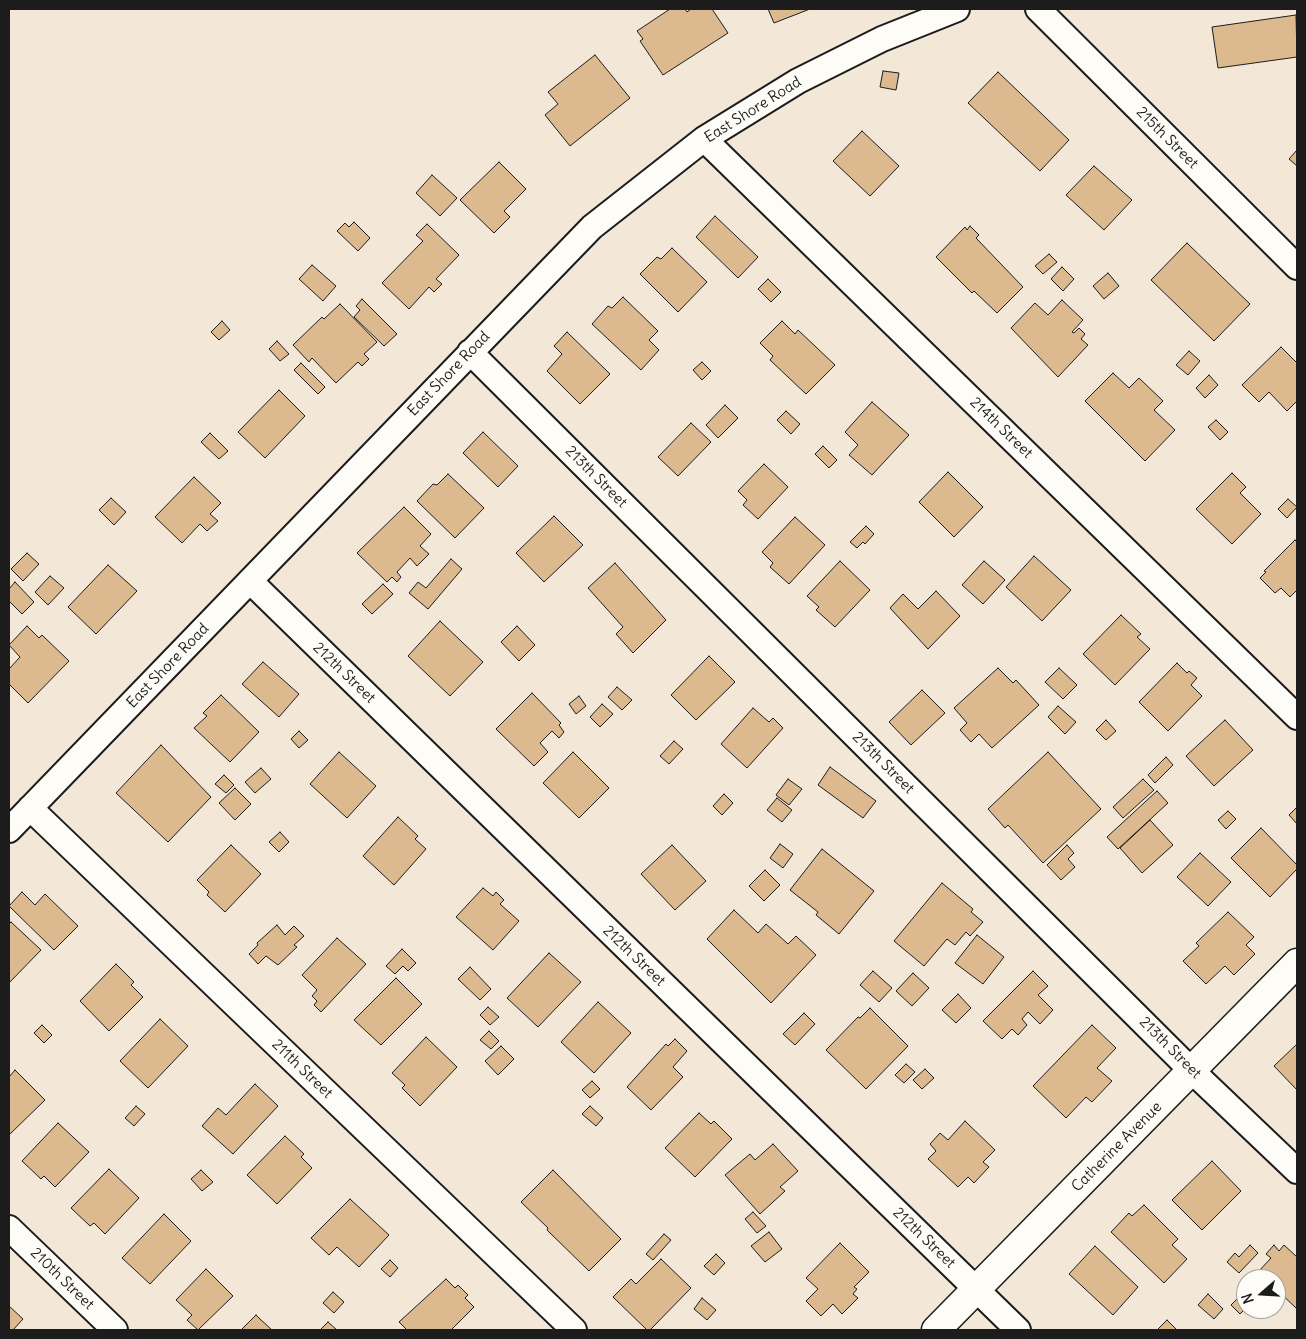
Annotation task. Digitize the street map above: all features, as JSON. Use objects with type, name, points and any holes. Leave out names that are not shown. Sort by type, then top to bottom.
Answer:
[{"type":"street","name":"East Shore Road","points":[[9,830],[592,227],[704,139],[798,81],[882,38],[957,9]]},
{"type":"street","name":"215th Street","points":[[1038,9],[1297,267]]},
{"type":"street","name":"214th Street","points":[[704,139],[1297,718]]},
{"type":"street","name":"213th Street","points":[[470,352],[1192,1071],[1297,1172]]},
{"type":"street","name":"212th Street","points":[[250,581],[1018,1330]]},
{"type":"street","name":"211th Street","points":[[30,808],[574,1330]]},
{"type":"street","name":"Catherine Avenue","points":[[936,1330],[1297,964]]},
{"type":"street","name":"210th Street","points":[[9,1228],[115,1330]]},
{"type":"building","points":[[670,9],[685,9],[687,12],[691,9],[712,9],[728,33],[663,75],[640,41],[643,39],[637,31]]},
{"type":"building","points":[[768,9],[810,9],[774,23]]},
{"type":"building","points":[[1296,15],[1297,57],[1218,68],[1212,27]]},
{"type":"building","points":[[595,55],[630,98],[570,146],[545,115],[558,104],[548,92]]},
{"type":"building","points":[[883,71],[899,73],[896,90],[880,87]]},
{"type":"building","points":[[998,72],[1069,140],[1040,171],[968,103]]},
{"type":"building","points":[[862,131],[899,166],[870,196],[833,161]]},
{"type":"building","points":[[1297,150],[1297,166],[1289,159]]},
{"type":"building","points":[[499,162],[526,189],[504,211],[510,217],[494,233],[460,200]]},
{"type":"building","points":[[1094,166],[1132,200],[1104,230],[1066,195]]},
{"type":"building","points":[[432,175],[457,198],[440,216],[416,193]]},
{"type":"building","points":[[715,216],[758,257],[738,278],[696,237]]},
{"type":"building","points":[[354,222],[370,238],[358,251],[337,231],[345,223],[349,227]]},
{"type":"building","points":[[427,224],[459,255],[436,279],[442,284],[434,292],[429,287],[409,309],[382,283],[423,241],[416,235]]},
{"type":"building","points":[[970,226],[979,235],[976,238],[1023,287],[997,313],[974,291],[972,293],[936,257],[965,227],[967,230]]},
{"type":"building","points":[[1187,243],[1250,304],[1214,341],[1151,280]]},
{"type":"building","points":[[672,248],[707,282],[678,312],[640,274],[657,257],[661,259]]},
{"type":"building","points":[[1049,254],[1057,262],[1043,274],[1035,266]]},
{"type":"building","points":[[312,265],[336,286],[323,301],[299,279]]},
{"type":"building","points":[[1062,267],[1074,279],[1063,291],[1051,279]]},
{"type":"building","points":[[1108,273],[1119,286],[1104,299],[1093,286]]},
{"type":"building","points":[[768,279],[781,292],[771,302],[758,289]]},
{"type":"building","points":[[623,297],[658,331],[649,340],[659,350],[641,370],[592,324],[608,306],[612,308]]},
{"type":"building","points":[[362,299],[397,334],[384,346],[354,317],[360,310],[356,306]]},
{"type":"building","points":[[1062,300],[1083,320],[1072,332],[1074,333],[1079,328],[1085,334],[1081,339],[1088,345],[1058,377],[1011,328],[1035,303],[1048,315]]},
{"type":"building","points":[[340,304],[377,342],[364,354],[369,359],[362,366],[358,362],[336,383],[312,358],[309,362],[293,345],[322,317],[324,319]]},
{"type":"building","points":[[222,321],[230,330],[219,340],[211,332]]},
{"type":"building","points":[[782,321],[795,334],[798,330],[835,365],[806,394],[770,360],[773,356],[760,343]]},
{"type":"building","points":[[567,332],[610,374],[580,404],[547,371],[562,354],[554,346]]},
{"type":"building","points":[[277,341],[289,354],[280,361],[269,349]]},
{"type":"building","points":[[1281,347],[1297,363],[1297,401],[1287,411],[1269,392],[1259,402],[1242,385]]},
{"type":"building","points":[[1189,351],[1200,361],[1188,375],[1176,365]]},
{"type":"building","points":[[702,362],[711,371],[702,380],[693,370]]},
{"type":"building","points":[[301,363],[325,387],[318,394],[294,370]]},
{"type":"building","points":[[1113,373],[1129,388],[1139,378],[1163,401],[1154,410],[1175,430],[1145,461],[1085,401]]},
{"type":"building","points":[[1209,375],[1218,385],[1205,398],[1196,388]]},
{"type":"building","points":[[279,390],[305,416],[265,458],[238,432]]},
{"type":"building","points":[[872,402],[909,435],[872,475],[849,455],[858,445],[845,432]]},
{"type":"building","points":[[725,405],[738,418],[718,438],[706,425]]},
{"type":"building","points":[[786,411],[800,424],[791,434],[777,420]]},
{"type":"building","points":[[1216,420],[1228,432],[1220,440],[1208,427]]},
{"type":"building","points":[[691,423],[711,442],[678,476],[658,457]]},
{"type":"building","points":[[483,432],[518,466],[498,487],[463,453]]},
{"type":"building","points":[[210,433],[228,451],[219,459],[201,442]]},
{"type":"building","points":[[823,446],[837,460],[829,468],[815,454]]},
{"type":"building","points":[[764,464],[788,487],[758,519],[743,505],[747,500],[738,491]]},
{"type":"building","points":[[948,472],[983,507],[954,537],[919,502]]},
{"type":"building","points":[[1232,473],[1246,487],[1240,493],[1261,514],[1232,544],[1196,509]]},
{"type":"building","points":[[448,474],[484,508],[455,538],[417,501],[433,484],[437,485]]},
{"type":"building","points":[[194,477],[221,503],[210,514],[218,521],[207,531],[200,524],[182,543],[155,517]]},
{"type":"building","points":[[111,498],[126,512],[114,525],[99,510]]},
{"type":"building","points":[[1288,499],[1297,507],[1287,518],[1278,509]]},
{"type":"building","points":[[404,507],[431,534],[420,546],[429,554],[417,566],[410,558],[397,572],[401,577],[397,582],[392,577],[387,582],[357,553]]},
{"type":"building","points":[[554,516],[583,545],[544,582],[516,553]]},
{"type":"building","points":[[795,517],[825,545],[789,584],[770,567],[773,563],[762,552]]},
{"type":"building","points":[[866,526],[874,534],[865,544],[863,542],[857,548],[850,542]]},
{"type":"building","points":[[1295,540],[1297,542],[1297,590],[1290,597],[1281,588],[1275,593],[1260,578],[1266,572],[1264,571]]},
{"type":"building","points":[[27,553],[39,564],[23,581],[11,569]]},
{"type":"building","points":[[1034,556],[1071,590],[1042,621],[1006,587]]},
{"type":"building","points":[[451,559],[462,569],[428,609],[409,593],[418,582],[426,588]]},
{"type":"building","points":[[840,561],[870,590],[835,627],[816,610],[819,607],[807,596]]},
{"type":"building","points":[[984,561],[1005,580],[983,604],[962,585]]},
{"type":"building","points":[[615,563],[666,620],[633,653],[616,634],[623,627],[588,588]]},
{"type":"building","points":[[108,565],[137,591],[96,634],[68,607]]},
{"type":"building","points":[[50,576],[64,588],[48,605],[35,592]]},
{"type":"building","points":[[15,582],[34,602],[22,614],[9,601],[9,589]]},
{"type":"building","points":[[383,584],[393,594],[372,614],[362,604]]},
{"type":"building","points":[[936,591],[960,616],[928,649],[890,608],[903,594],[918,609]]},
{"type":"building","points":[[1121,615],[1141,634],[1137,637],[1150,649],[1115,685],[1083,654]]},
{"type":"building","points":[[440,621],[483,662],[450,696],[408,656]]},
{"type":"building","points":[[27,626],[39,638],[42,635],[69,661],[28,703],[9,684],[9,669],[20,657],[9,645]]},
{"type":"building","points":[[517,626],[535,645],[519,661],[501,642]]},
{"type":"building","points":[[709,656],[735,682],[696,720],[671,695]]},
{"type":"building","points":[[263,662],[299,694],[279,717],[242,684]]},
{"type":"building","points":[[1177,663],[1187,673],[1189,671],[1197,678],[1191,685],[1202,696],[1168,731],[1139,702]]},
{"type":"building","points":[[998,668],[1013,683],[1016,680],[1039,705],[992,748],[979,734],[971,742],[960,730],[967,723],[954,708]]},
{"type":"building","points":[[1059,668],[1077,685],[1063,699],[1045,682]]},
{"type":"building","points":[[617,687],[632,700],[622,710],[608,697]]},
{"type":"building","points":[[922,690],[945,713],[911,745],[889,722]]},
{"type":"building","points":[[532,693],[561,723],[559,725],[564,732],[559,738],[552,731],[540,743],[548,752],[534,766],[496,729]]},
{"type":"building","points":[[221,695],[259,732],[230,762],[194,728],[207,716],[203,713]]},
{"type":"building","points":[[579,696],[586,706],[576,714],[569,704]]},
{"type":"building","points":[[602,704],[613,714],[600,727],[590,717]]},
{"type":"building","points":[[1058,706],[1076,722],[1065,734],[1048,717]]},
{"type":"building","points":[[753,708],[769,722],[773,718],[783,728],[747,768],[721,744]]},
{"type":"building","points":[[1106,720],[1116,731],[1106,740],[1096,730]]},
{"type":"building","points":[[1225,720],[1253,750],[1214,786],[1186,756]]},
{"type":"building","points":[[299,731],[308,740],[299,748],[291,739]]},
{"type":"building","points":[[674,741],[683,749],[669,764],[660,756]]},
{"type":"building","points":[[161,745],[211,797],[168,842],[116,793]]},
{"type":"building","points":[[339,752],[376,786],[347,818],[310,784]]},
{"type":"building","points":[[573,752],[609,788],[579,818],[543,783]]},
{"type":"building","points":[[1048,752],[1101,809],[1043,863],[1008,825],[1005,828],[988,809]]},
{"type":"building","points":[[1166,757],[1173,765],[1155,783],[1148,775]]},
{"type":"building","points":[[830,767],[876,801],[863,818],[818,785]]},
{"type":"building","points":[[261,768],[271,779],[255,793],[245,782]]},
{"type":"building","points":[[224,775],[234,785],[226,793],[215,784]]},
{"type":"building","points":[[788,779],[802,789],[789,805],[776,795]]},
{"type":"building","points":[[1143,779],[1154,790],[1123,818],[1113,807]]},
{"type":"building","points":[[235,788],[251,804],[235,820],[219,803]]},
{"type":"building","points":[[1157,791],[1168,803],[1118,849],[1107,837]]},
{"type":"building","points":[[724,794],[733,803],[722,815],[713,806]]},
{"type":"building","points":[[777,798],[792,810],[782,822],[767,810]]},
{"type":"building","points":[[1297,807],[1297,824],[1289,815]]},
{"type":"building","points":[[1228,811],[1236,819],[1226,829],[1218,820]]},
{"type":"building","points":[[398,817],[418,836],[415,839],[426,849],[394,885],[363,856]]},
{"type":"building","points":[[1150,820],[1173,845],[1142,873],[1120,848]]},
{"type":"building","points":[[1261,828],[1297,865],[1297,869],[1270,897],[1231,858]]},
{"type":"building","points":[[280,832],[289,842],[279,852],[269,842]]},
{"type":"building","points":[[780,844],[793,854],[783,868],[770,858]]},
{"type":"building","points":[[231,845],[261,874],[225,912],[207,895],[209,892],[197,880]]},
{"type":"building","points":[[672,845],[706,881],[675,910],[641,874]]},
{"type":"building","points":[[1067,845],[1074,853],[1068,859],[1075,867],[1061,880],[1047,865]]},
{"type":"building","points":[[822,849],[874,891],[839,934],[816,915],[818,912],[790,890]]},
{"type":"building","points":[[1200,853],[1231,882],[1208,906],[1177,877]]},
{"type":"building","points":[[765,870],[780,885],[764,901],[749,886]]},
{"type":"building","points":[[942,883],[973,909],[971,912],[983,922],[970,936],[966,932],[955,945],[947,939],[924,966],[894,941]]},
{"type":"building","points":[[483,888],[493,896],[496,892],[504,900],[500,904],[519,921],[493,950],[456,917]]},
{"type":"building","points":[[22,892],[35,905],[45,894],[78,926],[54,950],[9,906]]},
{"type":"building","points":[[734,910],[758,933],[766,924],[788,944],[796,936],[816,955],[771,1003],[707,939]]},
{"type":"building","points":[[1228,912],[1254,937],[1246,945],[1255,954],[1234,975],[1225,966],[1206,984],[1183,961],[1199,946],[1196,943]]},
{"type":"building","points":[[11,922],[41,950],[9,983],[9,924]]},
{"type":"building","points":[[277,925],[285,935],[294,926],[304,936],[294,945],[297,947],[278,965],[266,956],[258,964],[249,954],[258,945],[257,943]]},
{"type":"building","points":[[977,935],[1004,957],[983,984],[955,963]]},
{"type":"building","points":[[337,938],[366,964],[321,1012],[314,1005],[317,1001],[312,996],[317,990],[302,975]]},
{"type":"building","points":[[402,949],[416,963],[408,971],[403,966],[395,974],[386,966]]},
{"type":"building","points":[[549,953],[581,982],[538,1027],[507,998]]},
{"type":"building","points":[[116,964],[134,982],[131,985],[143,997],[109,1031],[80,1001]]},
{"type":"building","points":[[470,967],[491,989],[480,1000],[458,979]]},
{"type":"building","points":[[873,971],[892,988],[879,1002],[860,985]]},
{"type":"building","points":[[1033,971],[1048,986],[1038,995],[1053,1010],[1040,1024],[1028,1012],[1022,1019],[1027,1025],[1018,1035],[1012,1029],[1002,1039],[983,1021]]},
{"type":"building","points":[[913,973],[929,988],[912,1006],[896,991]]},
{"type":"building","points":[[396,978],[422,1004],[381,1045],[354,1020]]},
{"type":"building","points":[[958,994],[971,1008],[956,1023],[942,1010]]},
{"type":"building","points":[[598,1002],[631,1033],[594,1073],[561,1042]]},
{"type":"building","points":[[488,1007],[499,1017],[490,1025],[480,1015]]},
{"type":"building","points":[[870,1008],[908,1046],[866,1089],[826,1050],[858,1017],[860,1018]]},
{"type":"building","points":[[804,1013],[815,1024],[795,1045],[783,1034]]},
{"type":"building","points":[[160,1019],[188,1046],[148,1088],[120,1061]]},
{"type":"building","points":[[42,1025],[52,1035],[44,1043],[34,1033]]},
{"type":"building","points":[[1092,1025],[1116,1048],[1097,1068],[1112,1081],[1092,1102],[1086,1097],[1066,1118],[1033,1086]]},
{"type":"building","points":[[489,1031],[499,1041],[491,1049],[480,1040]]},
{"type":"building","points":[[426,1037],[457,1067],[420,1106],[402,1088],[405,1085],[392,1073]]},
{"type":"building","points":[[675,1039],[687,1051],[673,1067],[683,1077],[651,1110],[627,1087],[666,1044],[668,1046]]},
{"type":"building","points":[[1297,1044],[1297,1090],[1274,1066]]},
{"type":"building","points":[[501,1046],[514,1059],[498,1075],[485,1061]]},
{"type":"building","points":[[906,1064],[915,1072],[904,1083],[895,1075]]},
{"type":"building","points":[[925,1069],[934,1078],[922,1089],[913,1080]]},
{"type":"building","points":[[15,1070],[45,1100],[9,1135],[9,1077]]},
{"type":"building","points":[[592,1081],[600,1089],[590,1098],[582,1090]]},
{"type":"building","points":[[255,1084],[278,1106],[233,1154],[202,1126],[218,1108],[226,1115]]},
{"type":"building","points":[[136,1106],[145,1114],[134,1126],[125,1118]]},
{"type":"building","points":[[590,1106],[603,1118],[596,1126],[582,1114]]},
{"type":"building","points":[[699,1113],[711,1124],[714,1121],[732,1139],[695,1177],[665,1148]]},
{"type":"building","points":[[965,1121],[995,1150],[983,1162],[989,1167],[974,1183],[968,1177],[958,1187],[928,1159],[936,1151],[930,1144],[940,1133],[948,1140]]},
{"type":"building","points":[[58,1123],[89,1152],[55,1187],[44,1176],[41,1179],[22,1161]]},
{"type":"building","points":[[285,1136],[304,1154],[301,1157],[312,1168],[277,1204],[247,1175]]},
{"type":"building","points":[[773,1144],[798,1171],[780,1187],[785,1191],[760,1214],[725,1175],[750,1154],[755,1160]]},
{"type":"building","points":[[1212,1161],[1241,1191],[1202,1230],[1172,1200]]},
{"type":"building","points":[[109,1169],[139,1198],[105,1234],[94,1223],[90,1226],[71,1208]]},
{"type":"building","points":[[201,1170],[213,1182],[202,1191],[191,1179]]},
{"type":"building","points":[[553,1170],[621,1239],[589,1271],[521,1202]]},
{"type":"building","points":[[350,1199],[389,1235],[359,1267],[337,1247],[329,1255],[311,1238]]},
{"type":"building","points":[[1144,1205],[1178,1239],[1172,1245],[1187,1259],[1164,1283],[1111,1232],[1129,1213],[1132,1216]]},
{"type":"building","points":[[753,1212],[766,1226],[757,1233],[745,1219]]},
{"type":"building","points":[[164,1214],[191,1241],[150,1284],[122,1258]]},
{"type":"building","points":[[769,1232],[782,1249],[765,1262],[751,1246]]},
{"type":"building","points":[[664,1234],[671,1240],[653,1260],[646,1254]]},
{"type":"building","points":[[840,1243],[869,1272],[854,1287],[857,1289],[853,1294],[858,1298],[842,1314],[833,1304],[821,1316],[806,1301],[818,1289],[806,1278]]},
{"type":"building","points":[[1250,1245],[1258,1253],[1243,1269],[1236,1270],[1227,1262],[1235,1253],[1239,1257]]},
{"type":"building","points":[[1274,1245],[1279,1251],[1284,1245],[1297,1257],[1297,1309],[1286,1299],[1286,1269],[1261,1269],[1271,1258],[1266,1254]]},
{"type":"building","points":[[1095,1246],[1138,1287],[1113,1315],[1069,1274]]},
{"type":"building","points":[[716,1254],[725,1263],[714,1275],[704,1266]]},
{"type":"building","points":[[661,1259],[691,1288],[650,1330],[647,1330],[613,1297],[631,1279],[636,1284]]},
{"type":"building","points":[[390,1260],[398,1268],[390,1277],[381,1269]]},
{"type":"building","points":[[206,1269],[233,1296],[198,1330],[187,1320],[192,1315],[176,1300]]},
{"type":"building","points":[[446,1279],[455,1288],[458,1285],[468,1295],[465,1298],[474,1307],[451,1330],[407,1330],[399,1322]]},
{"type":"building","points":[[333,1292],[344,1302],[334,1313],[323,1303]]},
{"type":"building","points":[[1208,1294],[1223,1309],[1214,1319],[1198,1305]]},
{"type":"building","points":[[702,1298],[716,1310],[707,1320],[694,1309]]},
{"type":"building","points":[[1236,1300],[1236,1310],[1231,1305]]},
{"type":"building","points":[[9,1306],[23,1319],[13,1330],[9,1330]]},
{"type":"building","points":[[256,1315],[260,1319],[272,1330],[241,1330]]},
{"type":"building","points":[[1167,1320],[1177,1330],[1157,1330]]},
{"type":"building","points":[[328,1322],[337,1330],[320,1330]]}]
